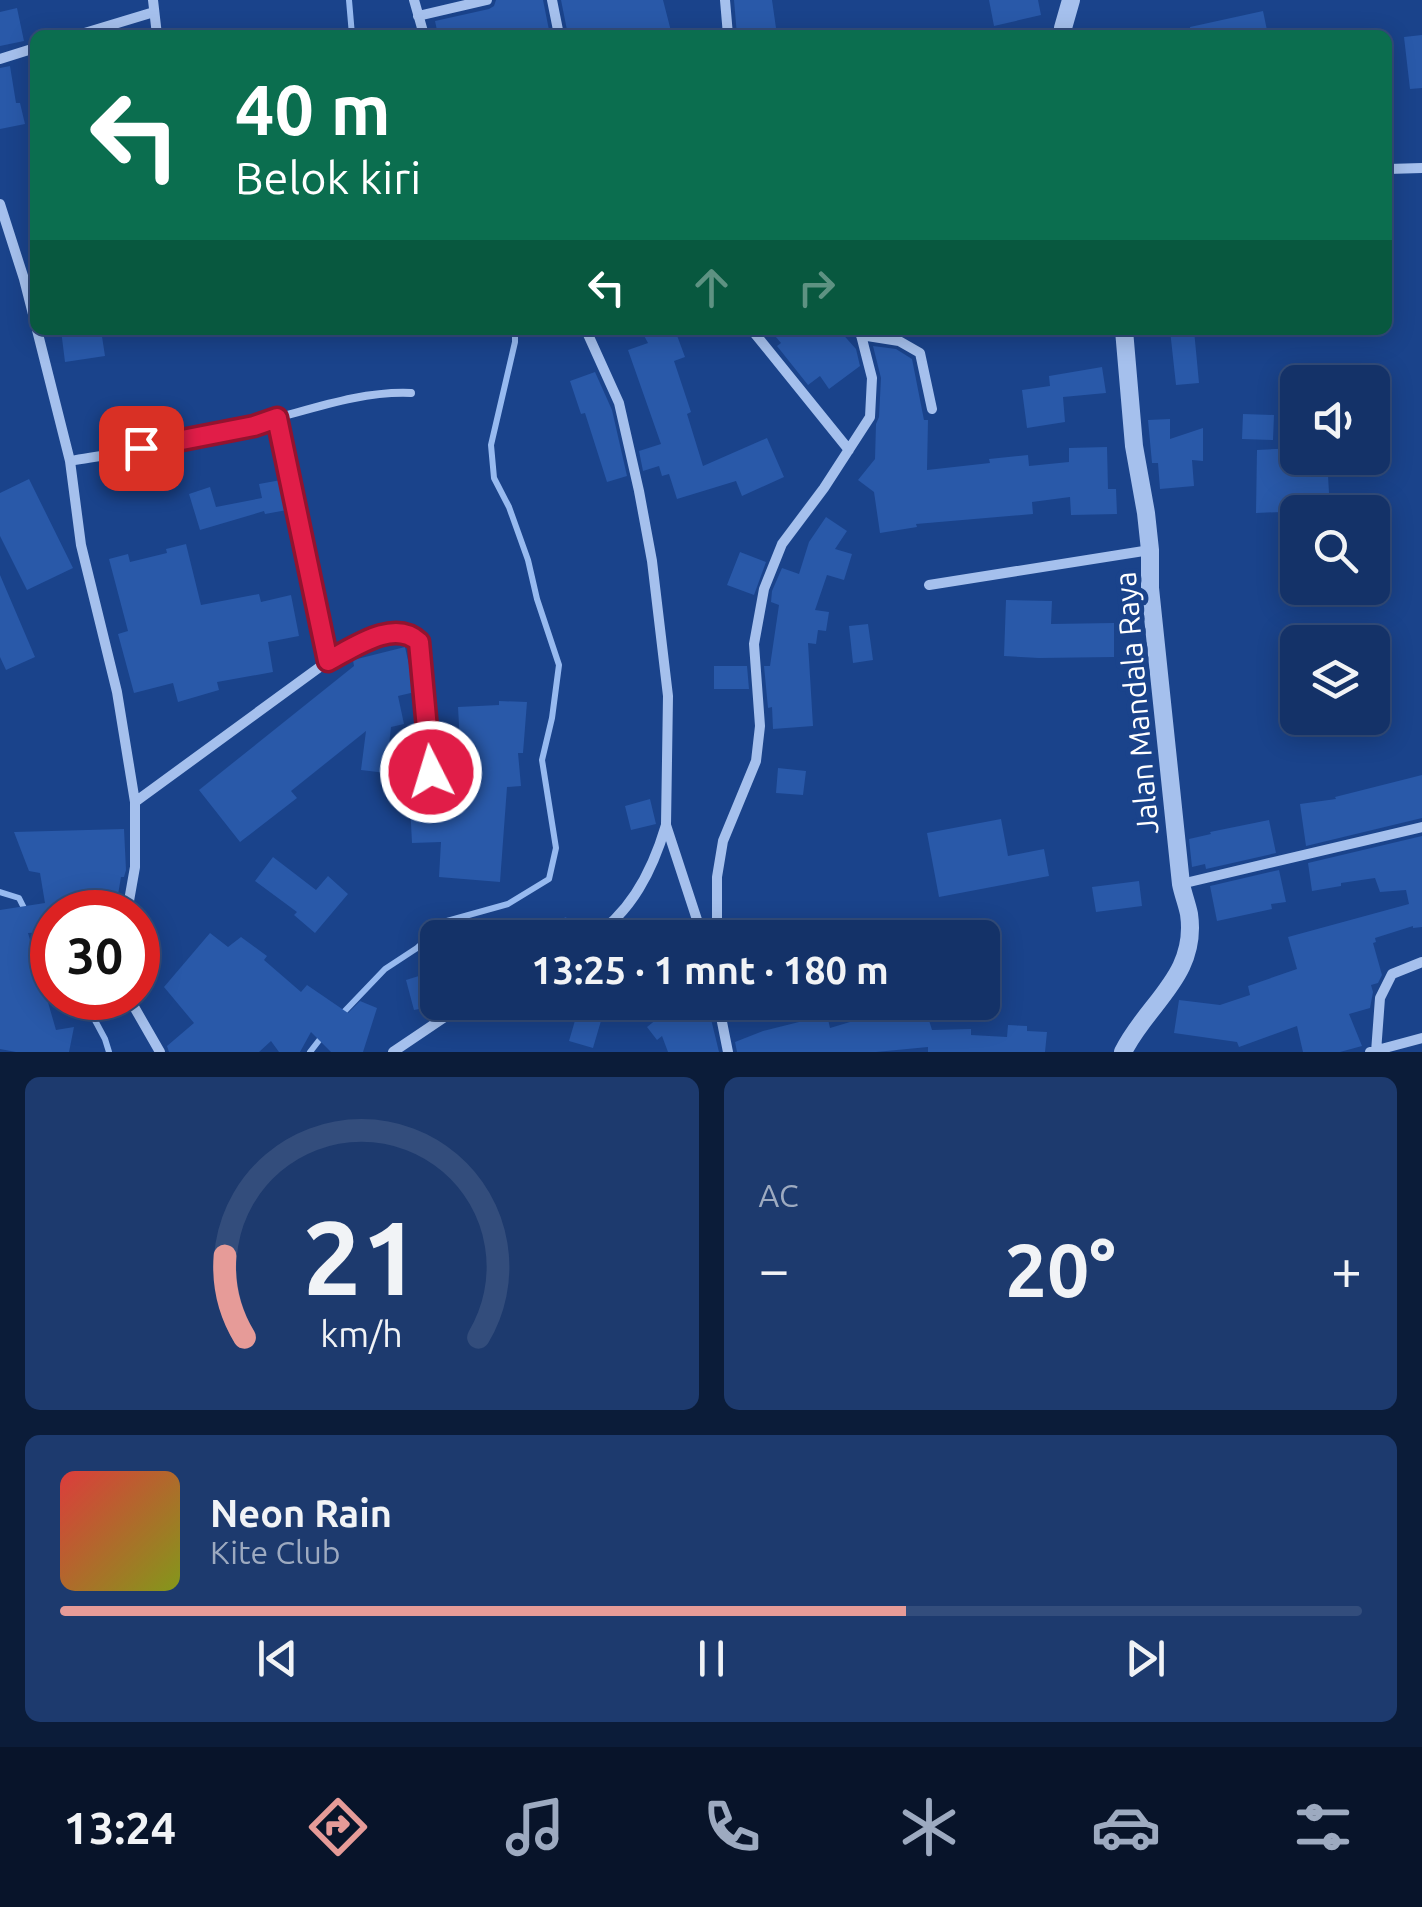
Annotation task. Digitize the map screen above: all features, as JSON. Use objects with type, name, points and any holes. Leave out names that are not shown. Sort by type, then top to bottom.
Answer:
[{"type":"street","points":[[414,0],[422,30]]},
{"type":"street","points":[[418,16],[486,0]]},
{"type":"street","points":[[552,0],[559,30]]},
{"type":"street","points":[[725,0],[728,30]]},
{"type":"street","points":[[1063,30],[1071,0]]},
{"type":"street","points":[[91,30],[154,6]]},
{"type":"street","points":[[0,59],[30,50]]},
{"type":"street","points":[[1392,169],[1422,168]]},
{"type":"street","points":[[0,204],[30,305]]},
{"type":"street","points":[[38,335],[70,461],[81,545],[117,692],[135,802],[132,890]]},
{"type":"street","points":[[588,335],[619,403],[652,561],[668,696],[666,825],[657,856],[640,888],[611,920]]},
{"type":"street","points":[[756,335],[850,450]]},
{"type":"street","points":[[718,920],[717,877],[723,841],[756,761],[760,726],[754,644],[764,589],[782,544],[870,417],[872,378],[859,335]]},
{"type":"street","points":[[872,335],[899,341],[920,353],[932,409]]},
{"type":"street","name":"Jalan Mandala Raya","points":[[1123,1052],[1136,1028],[1178,977],[1188,952],[1189,914],[1181,884],[1150,588],[1150,550],[1134,446],[1124,335]]},
{"type":"street","points":[[70,461],[212,436],[277,418],[328,661]]},
{"type":"street","points":[[928,585],[1150,550]]},
{"type":"street","points":[[135,802],[328,661],[375,636],[403,633],[419,642],[431,772]]},
{"type":"street","points":[[666,825],[697,920]]},
{"type":"street","points":[[1181,884],[1422,827]]},
{"type":"street","points":[[1422,962],[1392,974],[1380,998],[1374,1051],[1422,1038]]},
{"type":"street","points":[[142,1020],[160,1052]]},
{"type":"street","points":[[393,1052],[440,1020]]},
{"type":"street","points":[[721,1020],[728,1052]]},
{"type":"lane","points":[[277,418],[360,397],[412,393]]},
{"type":"building","points":[[496,0],[543,0],[549,30],[437,30],[435,21],[494,6]]},
{"type":"building","points":[[561,0],[663,0],[671,30],[567,30]]},
{"type":"building","points":[[734,0],[772,0],[776,30],[737,30]]},
{"type":"building","points":[[989,0],[1038,0],[1041,15],[994,26]]},
{"type":"building","points":[[17,8],[24,41],[0,46],[0,12]]},
{"type":"building","points":[[1263,11],[1267,30],[1190,30]]},
{"type":"building","points":[[1422,35],[1422,88],[1410,89],[1404,37]]},
{"type":"building","points":[[10,66],[16,103],[20,103],[25,124],[0,129],[0,68]]},
{"type":"building","points":[[62,335],[102,335],[105,356],[65,362]]},
{"type":"building","points":[[644,335],[677,335],[685,357],[674,361],[703,466],[767,438],[784,477],[742,496],[736,481],[677,499],[669,474],[662,476],[659,466],[643,471],[639,451],[661,444],[628,350],[648,343]]},
{"type":"building","points":[[774,335],[843,335],[856,349],[860,366],[829,389],[820,376],[808,385],[777,346],[781,343]]},
{"type":"building","points":[[1171,335],[1194,335],[1199,383],[1176,385]]},
{"type":"building","points":[[873,346],[896,349],[912,359],[924,420],[928,420],[927,470],[1028,455],[1029,466],[1069,462],[1069,448],[1107,447],[1108,489],[1116,489],[1117,514],[1071,515],[1070,497],[1032,502],[1033,514],[916,524],[917,527],[880,533],[874,492],[858,480],[875,459],[881,378]]},
{"type":"building","points":[[1102,367],[1106,393],[1063,397],[1065,422],[1027,428],[1022,390],[1050,386],[1049,376]]},
{"type":"building","points":[[595,372],[612,410],[627,476],[607,482],[585,413],[581,414],[570,381]]},
{"type":"building","points":[[1243,414],[1274,415],[1273,440],[1242,439]]},
{"type":"building","points":[[1170,419],[1170,439],[1203,428],[1203,461],[1192,460],[1194,486],[1160,489],[1158,463],[1152,463],[1148,420]]},
{"type":"building","points":[[1280,449],[1280,475],[1328,475],[1329,495],[1280,495],[1280,512],[1256,513],[1257,450]]},
{"type":"building","points":[[29,479],[73,568],[27,590],[0,536],[0,493]]},
{"type":"building","points":[[281,480],[287,510],[265,514],[264,511],[200,530],[189,494],[210,487],[216,507],[262,498],[259,484]]},
{"type":"building","points":[[826,517],[847,531],[835,549],[852,554],[844,580],[827,575],[815,610],[829,612],[826,631],[818,630],[816,644],[808,643],[813,726],[773,729],[764,666],[770,666],[779,605],[771,602],[772,591],[782,568],[799,574],[809,542]]},
{"type":"building","points":[[186,544],[201,605],[259,594],[261,602],[291,595],[299,636],[268,642],[273,672],[217,682],[219,690],[178,702],[173,683],[134,693],[118,634],[128,631],[109,559],[128,554],[130,562]]},
{"type":"building","points":[[740,552],[766,562],[754,595],[727,585]]},
{"type":"building","points":[[0,575],[35,657],[6,670],[0,657]]},
{"type":"building","points":[[1006,600],[1052,601],[1051,624],[1114,623],[1114,657],[1004,656]]},
{"type":"building","points":[[868,624],[873,660],[853,663],[849,626]]},
{"type":"building","points":[[405,647],[415,692],[398,696],[404,724],[391,727],[386,773],[361,770],[366,731],[291,791],[297,798],[240,842],[199,790],[354,666],[353,660]]},
{"type":"building","points":[[714,666],[747,666],[749,689],[714,689]]},
{"type":"building","points":[[499,701],[527,702],[523,753],[518,753],[521,786],[507,787],[500,882],[439,877],[441,842],[412,843],[410,804],[442,802],[438,745],[460,743],[458,707],[499,705]]},
{"type":"building","points":[[778,768],[806,771],[803,795],[776,793]]},
{"type":"building","points":[[1422,775],[1422,818],[1306,846],[1300,804],[1336,799]]},
{"type":"building","points":[[650,799],[656,824],[631,830],[625,806]]},
{"type":"building","points":[[1001,819],[1008,856],[1044,849],[1049,876],[939,897],[927,833]]},
{"type":"building","points":[[1269,820],[1276,853],[1206,869],[1205,864],[1192,867],[1189,839]]},
{"type":"building","points":[[124,829],[126,870],[119,890],[43,890],[40,873],[29,871],[14,832]]},
{"type":"building","points":[[1422,836],[1422,927],[1413,926],[1375,938],[1382,975],[1378,983],[1371,985],[1370,1008],[1349,1014],[1362,1046],[1340,1052],[1303,1052],[1297,1026],[1239,1047],[1237,1042],[1174,1033],[1179,1000],[1220,1005],[1250,995],[1248,986],[1297,969],[1288,937],[1409,904],[1406,890],[1380,892],[1375,878],[1312,891],[1308,863]]},
{"type":"building","points":[[273,857],[316,890],[328,876],[348,894],[315,933],[294,915],[297,912],[255,881]]},
{"type":"building","points":[[1279,870],[1286,902],[1271,904],[1272,909],[1217,921],[1210,886]]},
{"type":"building","points":[[1139,881],[1142,906],[1096,912],[1092,887]]},
{"type":"building","points":[[30,905],[30,1020],[53,1020],[56,1030],[74,1027],[69,1052],[0,1049],[0,910]]},
{"type":"building","points":[[210,933],[228,947],[241,937],[267,956],[264,960],[301,992],[307,985],[348,1013],[360,1001],[377,1008],[363,1052],[331,1052],[311,1032],[300,1052],[279,1052],[271,1041],[259,1052],[169,1052],[167,1046],[194,1023],[164,987]]},
{"type":"building","points":[[420,976],[420,1009],[414,1010],[406,980]]},
{"type":"building","points":[[575,1020],[601,1020],[593,1048],[569,1041]]},
{"type":"building","points":[[656,1020],[711,1020],[719,1052],[668,1052],[662,1036],[657,1040],[647,1027]]},
{"type":"building","points":[[807,1020],[828,1020],[830,1028],[857,1020],[929,1020],[932,1030],[971,1029],[971,1035],[1007,1037],[1008,1025],[1047,1032],[1045,1052],[928,1052],[928,1047],[876,1052],[737,1052],[735,1042],[763,1031]]},
{"type":"waterway","points":[[349,0],[352,30]]},
{"type":"waterway","points":[[339,1017],[385,969],[447,921],[508,904],[549,879],[556,848],[542,760],[559,665],[528,560],[494,478],[491,445],[515,335]]},
{"type":"waterway","points":[[0,892],[19,898],[25,910]]},
{"type":"waterway","points":[[95,1020],[109,1052]]},
{"type":"waterway","points":[[310,1052],[324,1034]]},
{"type":"route","points":[[141,448],[212,436],[277,418],[328,661],[375,636],[403,633],[419,642],[431,772]]}]
